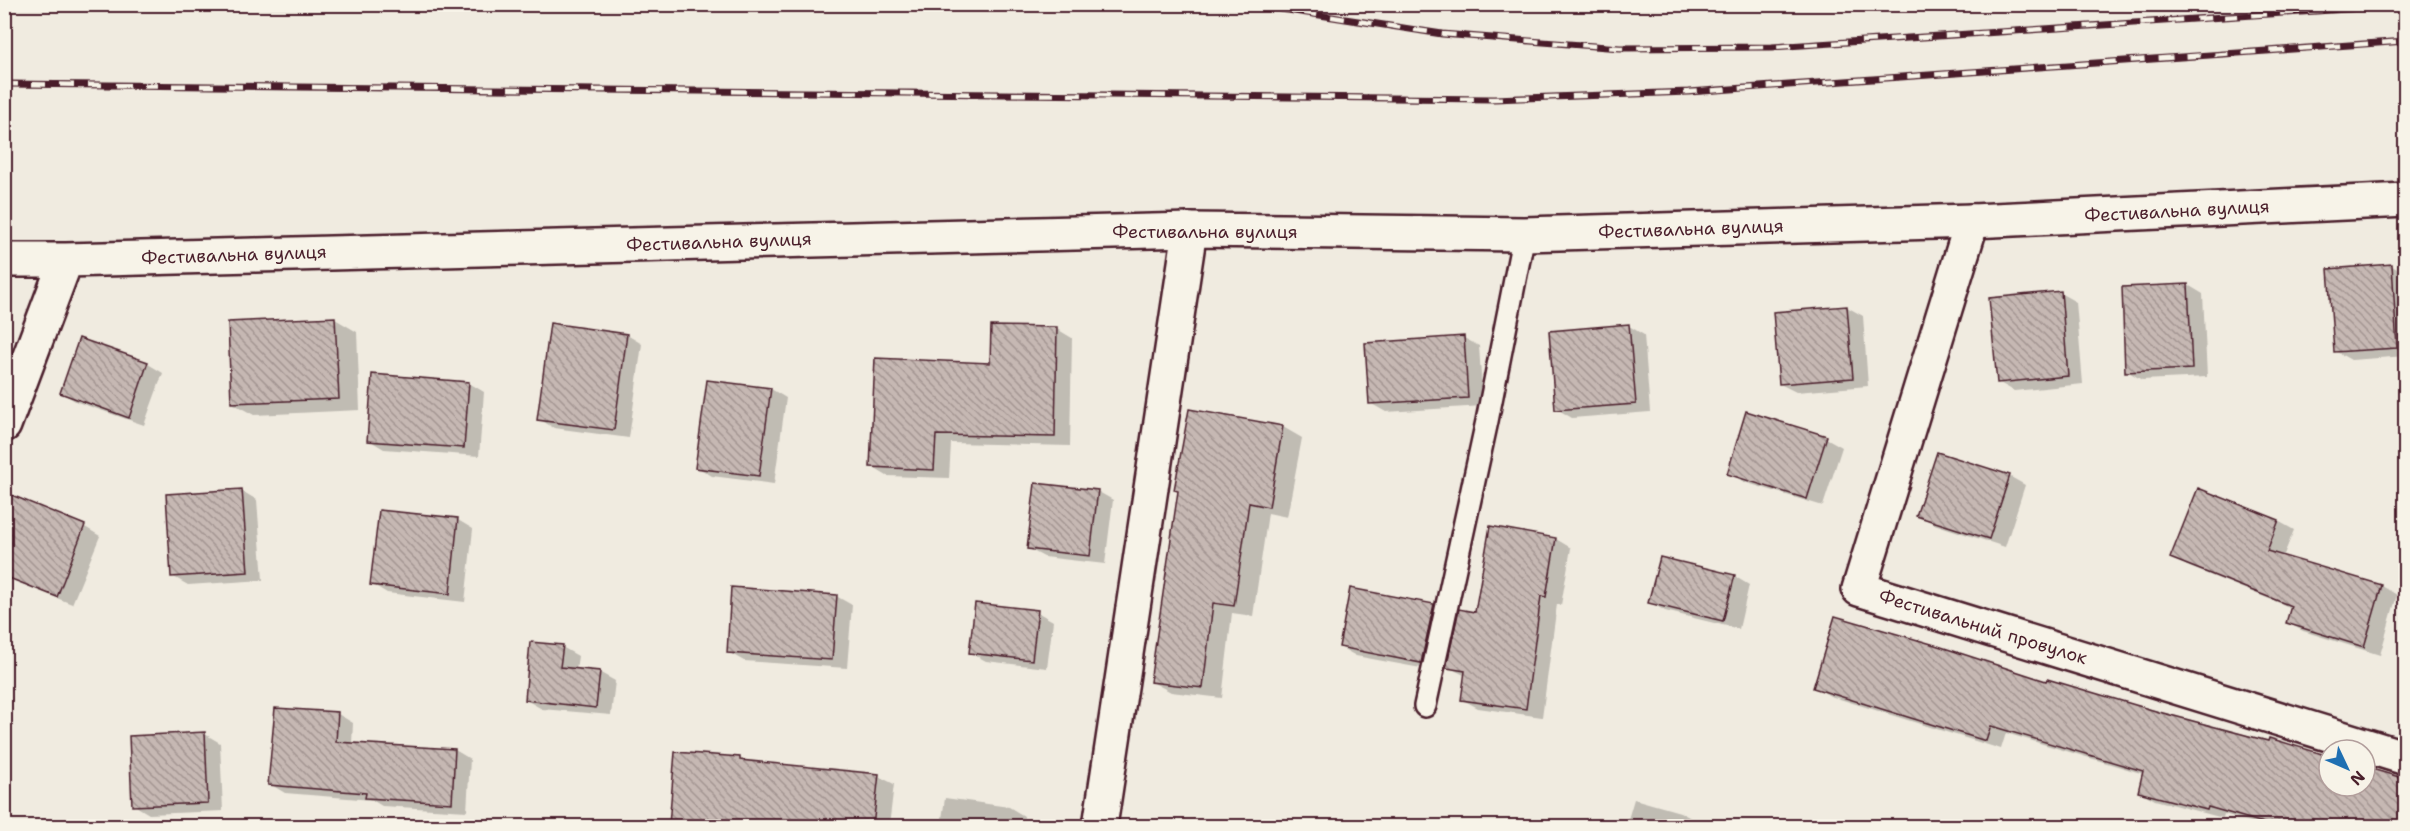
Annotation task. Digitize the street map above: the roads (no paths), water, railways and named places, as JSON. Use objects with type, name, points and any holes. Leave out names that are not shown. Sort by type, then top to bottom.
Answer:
[{"type":"street","name":"Фестивальна вулиця","points":[[4,260],[1190,230],[1524,234],[1972,221],[2406,200]]},
{"type":"street","name":"Фестивальний провулок","points":[[1972,221],[1859,589],[2406,758]]},
{"type":"street","points":[[1100,826],[1190,230]]},
{"type":"street","points":[[4,425],[66,260]]},
{"type":"lane","points":[[1425,706],[1487,421],[1524,234]]},
{"type":"railway","points":[[1248,4],[1442,34],[1620,48],[1772,47],[2406,5]]},
{"type":"railway","points":[[4,84],[1494,99],[1689,92],[2406,41]]}]
